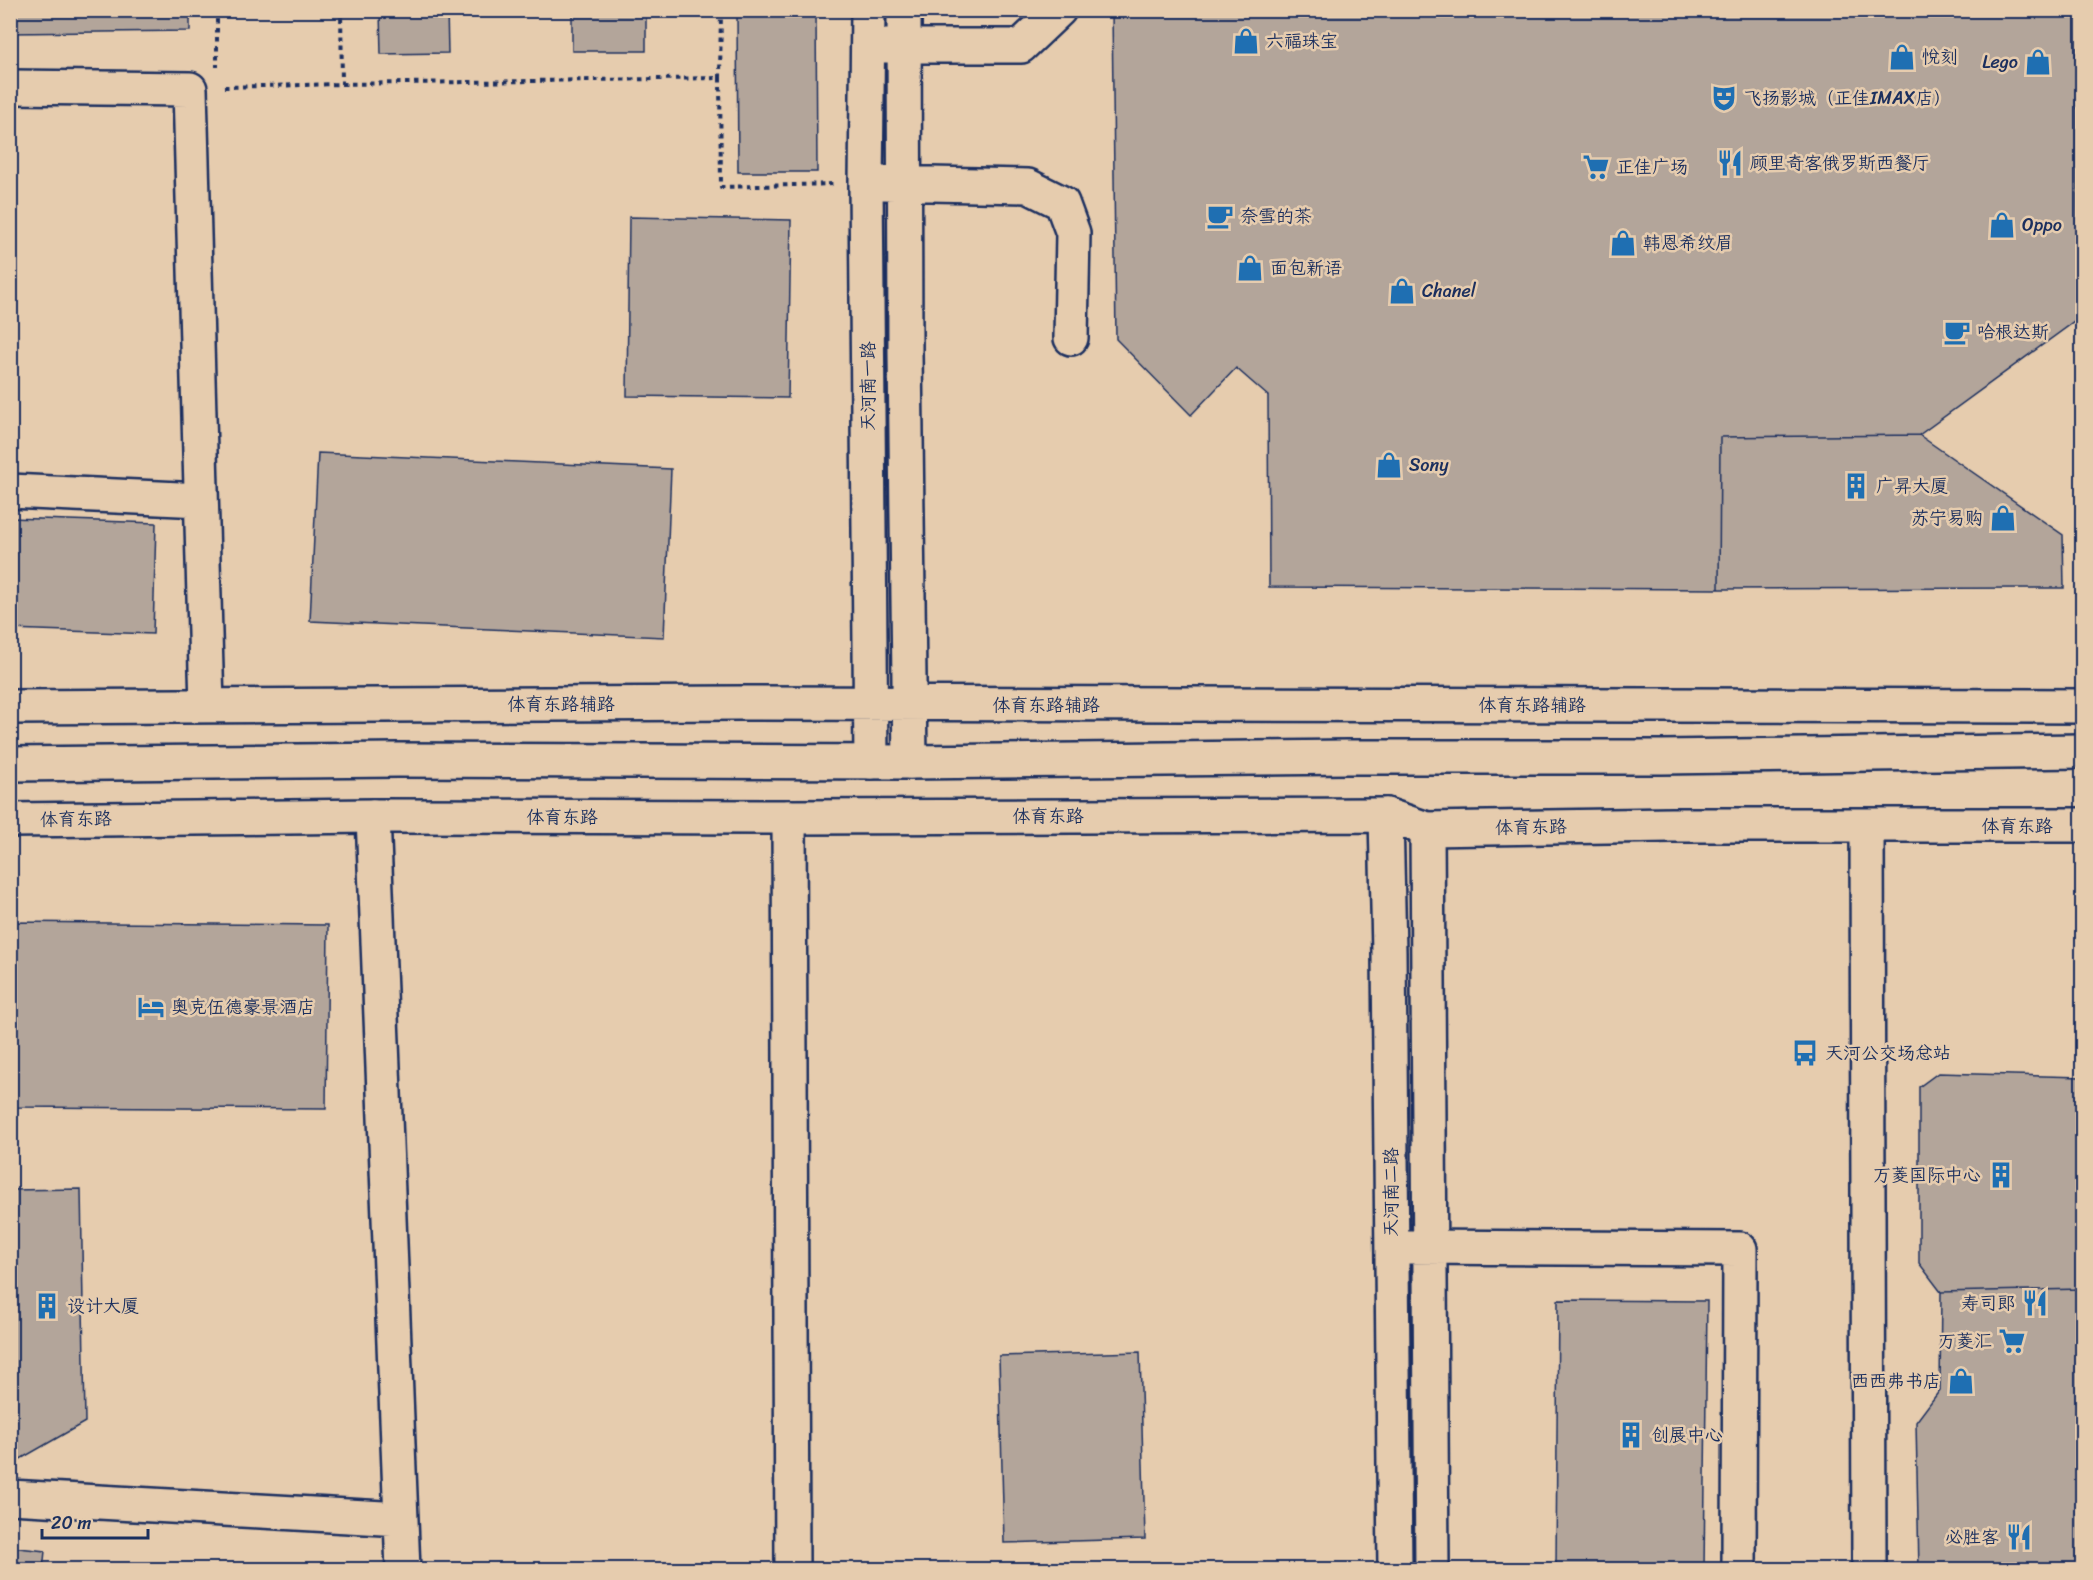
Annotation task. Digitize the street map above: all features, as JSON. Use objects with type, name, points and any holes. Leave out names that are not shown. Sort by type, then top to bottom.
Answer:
[{"type":"street","name":"天河南一路","points":[[868,10],[868,46],[852,183],[871,762]]},
{"type":"street","points":[[904,10],[910,762]]},
{"type":"street","points":[[868,46],[1021,46],[1059,10]]},
{"type":"street","points":[[10,87],[204,88],[201,500],[207,706]]},
{"type":"street","points":[[852,183],[1028,186],[1062,203],[1073,233],[1071,338]]},
{"type":"street","points":[[10,491],[201,500]]},
{"type":"street","name":"体育东路辅路","points":[[10,707],[531,704],[2082,706]]},
{"type":"street","points":[[10,764],[387,760],[910,762],[1347,757],[1662,757],[2082,751]]},
{"type":"street","name":"体育东路","points":[[10,820],[373,816],[1386,815],[1427,829],[1671,825],[2082,825]]},
{"type":"street","name":"天河南二路","points":[[1386,815],[1395,1569]]},
{"type":"street","points":[[373,816],[403,1569]]},
{"type":"street","points":[[789,817],[792,1569]]},
{"type":"street","points":[[1867,826],[1869,1569]]},
{"type":"street","points":[[1427,829],[1432,1569]]},
{"type":"street","points":[[1392,1246],[1740,1249],[1739,1569]]},
{"type":"street","points":[[10,1497],[401,1519]]},
{"type":"path","points":[[217,10],[204,88],[720,78]]},
{"type":"path","points":[[341,10],[342,84]]},
{"type":"path","points":[[721,10],[721,187],[852,183]]},
{"type":"building","points":[[10,10],[190,10],[190,31],[10,33]]},
{"type":"building","points":[[380,10],[447,10],[448,53],[381,54]]},
{"type":"building","points":[[572,10],[646,10],[646,51],[572,51]]},
{"type":"building","points":[[737,10],[816,10],[817,172],[738,172]]},
{"type":"building","name":"正佳广场","points":[[1112,10],[2076,10],[2078,319],[1919,435],[1720,437],[1719,589],[1269,587],[1268,396],[1236,368],[1191,415],[1116,339]]},
{"type":"building","points":[[629,217],[791,220],[788,398],[627,396]]},
{"type":"building","name":"广昇大厦","points":[[1919,435],[2063,535],[2064,588],[1719,589],[1720,437]]},
{"type":"building","points":[[318,453],[671,469],[664,637],[310,621]]},
{"type":"building","points":[[10,518],[156,523],[153,634],[10,629]]},
{"type":"building","points":[[10,922],[328,925],[326,1109],[10,1107]]},
{"type":"building","name":"万菱汇","points":[[1938,1073],[2082,1077],[2082,1570],[1919,1570],[1916,1422],[1940,1390],[1941,1292],[1919,1263],[1919,1087]]},
{"type":"building","name":"万菱国际中心","points":[[1938,1073],[2082,1077],[2082,1289],[1941,1292],[1919,1263],[1919,1087]]},
{"type":"building","name":"设计大厦","points":[[81,1189],[85,1422],[10,1465],[10,1190]]},
{"type":"building","name":"创展中心","points":[[1558,1300],[1707,1301],[1704,1570],[1556,1570]]},
{"type":"building","points":[[1140,1352],[1145,1539],[1004,1543],[999,1356]]},
{"type":"building","points":[[10,1547],[45,1551],[43,1570],[10,1570]]},
{"type":"place","name":"六福珠宝","points":[[1246,41]]},
{"type":"place","name":"悦刻","points":[[1902,57]]},
{"type":"place","name":"Lego","points":[[2038,62]]},
{"type":"place","name":"飞扬影城（正佳IMAX店）","points":[[1724,98]]},
{"type":"place","name":"顾里奇客俄罗斯西餐厅","points":[[1730,163]]},
{"type":"place","name":"正佳广场","points":[[1596,167]]},
{"type":"place","name":"奈雪的茶","points":[[1220,216]]},
{"type":"place","name":"Oppo","points":[[2002,225]]},
{"type":"place","name":"韩恩希纹眉","points":[[1623,243]]},
{"type":"place","name":"面包新语","points":[[1250,268]]},
{"type":"place","name":"Chanel","points":[[1402,291]]},
{"type":"place","name":"哈根达斯","points":[[1957,332]]},
{"type":"place","name":"Sony","points":[[1389,465]]},
{"type":"place","name":"广昇大厦","points":[[1856,486]]},
{"type":"place","name":"苏宁易购","points":[[2003,518]]},
{"type":"place","name":"奥克伍德豪景酒店","points":[[151,1007]]},
{"type":"place","name":"天河公交场总站","points":[[1805,1053]]},
{"type":"place","name":"万菱国际中心","points":[[2001,1175]]},
{"type":"place","name":"寿司郎","points":[[2035,1303]]},
{"type":"place","name":"设计大厦","points":[[47,1306]]},
{"type":"place","name":"万菱汇","points":[[2012,1341]]},
{"type":"place","name":"西西弗书店","points":[[1961,1381]]},
{"type":"place","name":"创展中心","points":[[1631,1435]]},
{"type":"place","name":"必胜客","points":[[2019,1537]]}]
